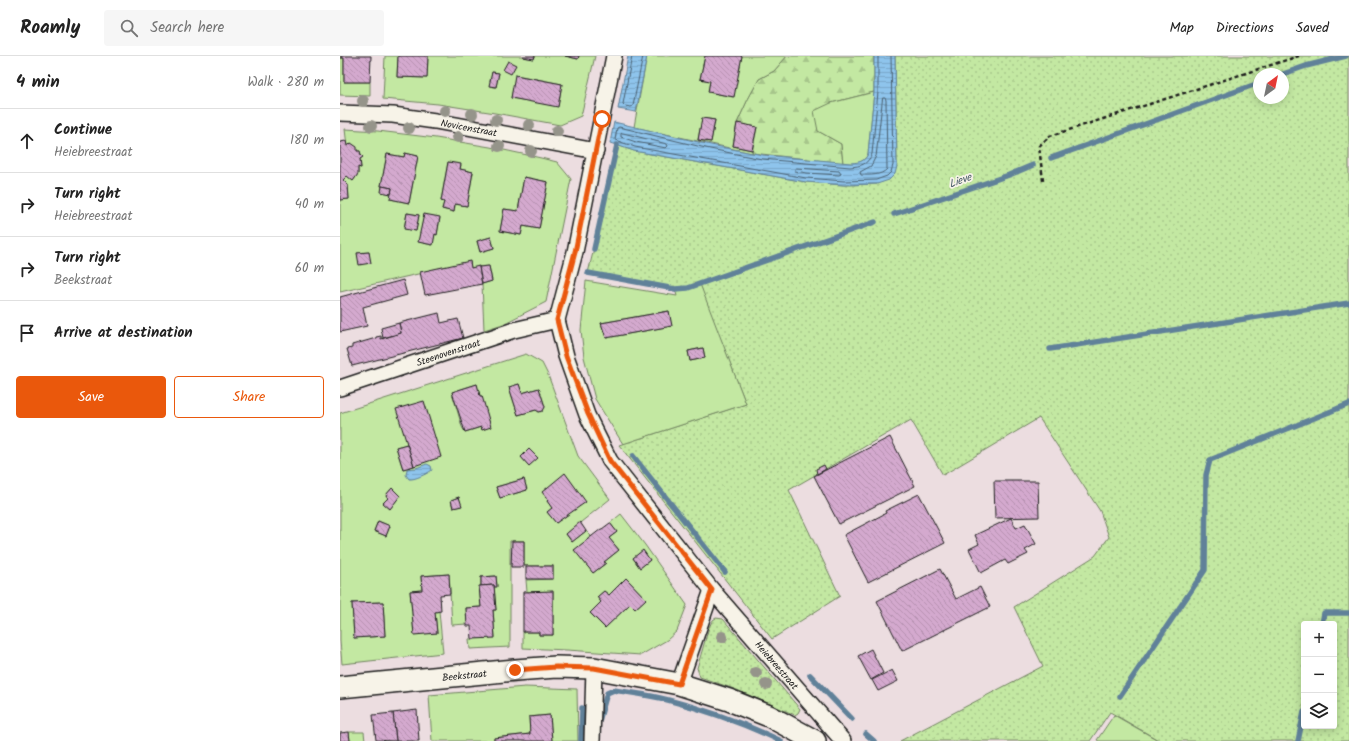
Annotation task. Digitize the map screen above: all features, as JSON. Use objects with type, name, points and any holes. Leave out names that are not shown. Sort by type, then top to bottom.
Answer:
[{"type":"street","name":"Heiebreestraat","points":[[614,56],[575,252],[557,320],[566,356],[588,414],[610,461],[712,590],[843,741]]},
{"type":"street","name":"Novicenstraat","points":[[340,113],[393,115],[435,121],[596,151]]},
{"type":"street","name":"Steenovenstraat","points":[[340,388],[514,330],[557,320]]},
{"type":"street","points":[[679,684],[712,590]]},
{"type":"street","name":"Beekstraat","points":[[340,687],[515,670],[556,667],[594,668],[679,684],[729,700],[769,716],[815,741]]},
{"type":"street","points":[[592,741],[594,668]]},
{"type":"path","points":[[1043,181],[1039,146],[1050,136],[1300,56]]},
{"type":"green space","points":[[340,56],[341,58],[344,58],[344,82],[370,82],[370,96],[340,95]]},
{"type":"green space","points":[[385,56],[398,56],[397,77],[427,78],[428,56],[523,56],[534,59],[535,56],[565,56],[578,59],[579,56],[595,56],[581,116],[560,125],[438,104],[383,99]],"holes":[[[492,72],[499,73],[496,87],[490,86]],[[516,75],[562,84],[558,106],[511,98]]]},
{"type":"green space","points":[[647,56],[705,56],[700,79],[710,81],[708,92],[733,97],[742,56],[787,56],[774,71],[759,79],[737,123],[733,146],[752,150],[752,153],[634,127]],"holes":[[[702,118],[715,120],[711,142],[698,140]]]},
{"type":"green space","points":[[787,56],[874,56],[874,92],[831,103],[818,131],[841,144],[843,163],[752,153],[757,127],[737,123],[759,79],[774,71]]},
{"type":"green space","points":[[895,56],[1349,56],[1349,741],[1160,741],[1110,712],[1090,741],[900,741],[1043,666],[1014,607],[1095,556],[1109,537],[1100,511],[1039,418],[943,475],[911,420],[789,490],[840,596],[772,639],[619,445],[746,404],[699,284],[688,288],[675,289],[588,273],[617,145],[634,151],[806,182],[844,185],[877,184],[897,166]]},
{"type":"green space","points":[[874,92],[868,154],[861,162],[843,163],[841,144],[818,131],[814,111],[831,103]]},
{"type":"green space","points":[[345,129],[378,131],[436,138],[490,147],[557,162],[571,179],[546,302],[503,324],[484,330],[482,284],[492,281],[489,266],[471,268],[470,262],[340,292],[340,200],[349,199],[348,185],[343,180],[347,176],[353,181],[358,174],[358,167],[361,168],[360,159],[363,157],[360,151],[357,151],[356,147],[351,143],[347,146]],"holes":[[[405,153],[418,156],[409,203],[390,199],[392,188],[381,186],[387,154],[404,157]],[[448,162],[461,165],[460,169],[473,172],[467,206],[455,204],[454,212],[442,209],[444,202],[441,201]],[[524,177],[548,182],[539,229],[523,226],[521,235],[500,231],[504,209],[518,211]],[[407,213],[419,215],[416,231],[404,228]],[[424,215],[440,218],[437,235],[435,234],[432,245],[419,242]],[[491,237],[494,248],[480,252],[477,241]],[[369,252],[370,263],[357,253]]]},
{"type":"green space","points":[[586,281],[677,296],[675,289],[688,288],[700,284],[746,404],[623,444],[595,399],[584,357],[581,330]],"holes":[[[669,311],[671,326],[606,338],[601,323]],[[703,348],[705,358],[690,361],[688,351]]]},
{"type":"green space","points":[[526,354],[542,363],[548,375],[578,456],[610,499],[566,534],[572,542],[586,531],[591,536],[575,550],[593,573],[605,564],[604,562],[619,550],[609,538],[617,532],[610,523],[621,514],[645,545],[687,605],[677,631],[667,640],[641,655],[523,648],[523,632],[539,632],[539,635],[553,635],[553,592],[527,592],[526,580],[553,579],[553,566],[526,566],[524,564],[524,541],[510,541],[510,647],[470,649],[469,639],[495,637],[493,610],[496,610],[494,587],[497,586],[496,576],[481,577],[481,586],[479,587],[481,607],[466,608],[467,624],[452,625],[449,574],[421,576],[422,590],[410,591],[414,634],[437,633],[435,612],[439,611],[443,653],[342,664],[340,641],[340,413]],"holes":[[[477,384],[480,396],[482,396],[482,430],[481,427],[465,432],[462,427],[452,392]],[[519,384],[522,393],[539,388],[545,407],[543,410],[539,412],[536,410],[518,415],[509,387]],[[407,444],[414,466],[403,469],[396,447]],[[529,450],[537,458],[529,466],[521,457]],[[565,474],[585,502],[556,523],[547,512],[552,508],[547,501]],[[524,479],[527,490],[500,498],[496,487]],[[392,488],[400,496],[390,509],[383,503],[388,498],[386,495]],[[459,497],[461,506],[453,508],[451,500]],[[378,521],[390,526],[386,536],[374,531]],[[643,551],[650,560],[640,568],[633,558]],[[626,578],[646,599],[635,609],[630,604],[605,628],[590,613],[601,602],[597,597],[604,591],[609,595]],[[383,602],[385,636],[354,638],[352,603]]]},
{"type":"green space","points":[[716,618],[723,619],[800,709],[798,713],[795,715],[737,690],[700,677],[697,668],[709,627]]},
{"type":"green space","points":[[525,687],[577,689],[578,741],[552,741],[550,715],[529,717],[530,734],[494,738],[494,741],[432,741],[429,695]]},
{"type":"green space","points":[[1114,715],[1156,739],[1155,741],[1097,740]]},
{"type":"green space","points":[[349,732],[364,732],[365,741],[350,741]]},
{"type":"water","points":[[628,56],[647,56],[636,112],[618,109]]},
{"type":"water","points":[[874,56],[895,56],[897,166],[895,174],[889,180],[877,184],[844,185],[806,182],[634,151],[610,143],[614,122],[711,145],[763,155],[851,163],[859,162],[865,159],[868,154],[874,92]]},
{"type":"water","points":[[427,464],[431,466],[432,470],[427,473],[411,479],[409,479],[406,475],[407,469],[416,468]]},
{"type":"building","points":[[341,56],[371,56],[370,82],[344,82],[344,58],[341,58]]},
{"type":"building","points":[[398,56],[428,56],[427,78],[397,77]]},
{"type":"building","points":[[523,56],[535,56],[534,59]]},
{"type":"building","points":[[565,56],[579,56],[578,59]]},
{"type":"building","points":[[705,56],[742,56],[734,97],[708,92],[710,81],[700,79]]},
{"type":"building","points":[[508,61],[516,65],[511,74],[503,70]]},
{"type":"building","points":[[492,72],[499,73],[496,87],[489,86]]},
{"type":"building","points":[[515,75],[562,84],[558,107],[511,98]]},
{"type":"building","points":[[702,118],[715,120],[711,142],[698,140]]},
{"type":"building","points":[[737,123],[757,127],[752,150],[733,146]]},
{"type":"building","points":[[346,141],[347,146],[351,143],[357,147],[357,151],[360,151],[363,157],[360,159],[361,168],[358,167],[358,174],[353,181],[347,176],[343,180],[348,185],[349,199],[340,200],[340,142]]},
{"type":"building","points":[[405,153],[418,156],[409,203],[390,199],[392,188],[381,186],[387,154],[404,157]]},
{"type":"building","points":[[448,162],[461,164],[460,169],[473,172],[467,206],[455,204],[454,212],[442,209],[444,202],[441,201]]},
{"type":"building","points":[[524,177],[548,182],[539,229],[523,226],[521,235],[500,231],[504,209],[518,211]]},
{"type":"building","points":[[382,186],[392,188],[391,194],[381,192]]},
{"type":"building","points":[[407,213],[419,215],[416,231],[404,229]]},
{"type":"building","points":[[424,214],[440,217],[437,235],[435,234],[433,245],[418,242]]},
{"type":"building","points":[[491,237],[494,248],[480,252],[477,241]]},
{"type":"building","points":[[369,252],[371,263],[359,265],[357,253]]},
{"type":"building","points":[[470,261],[471,268],[479,266],[482,284],[425,295],[420,272]]},
{"type":"building","points":[[489,266],[492,281],[482,284],[479,267]]},
{"type":"building","points":[[403,280],[407,295],[363,307],[367,326],[340,332],[340,297]]},
{"type":"building","points":[[669,311],[672,326],[606,338],[601,323]]},
{"type":"building","points":[[439,313],[441,323],[458,319],[463,338],[352,366],[347,349],[352,348],[352,345],[376,337],[381,336],[381,339],[401,333],[399,323]]},
{"type":"building","points":[[399,323],[401,333],[383,338],[381,328]]},
{"type":"building","points":[[703,348],[705,358],[690,361],[688,351]]},
{"type":"building","points":[[477,384],[491,427],[482,430],[481,427],[465,432],[452,392]]},
{"type":"building","points":[[519,384],[522,393],[539,388],[545,407],[543,411],[539,412],[536,410],[518,415],[509,387]]},
{"type":"building","points":[[424,401],[441,457],[414,466],[396,409]]},
{"type":"building","points":[[890,437],[915,486],[839,524],[814,476]]},
{"type":"building","points":[[407,444],[414,466],[403,469],[396,447]]},
{"type":"building","points":[[529,449],[538,458],[529,466],[521,457]]},
{"type":"building","points":[[824,465],[826,469],[817,474],[816,469]]},
{"type":"building","points":[[565,473],[586,502],[556,523],[547,512],[552,508],[542,492]]},
{"type":"building","points":[[524,479],[527,490],[500,498],[496,487]]},
{"type":"building","points":[[994,481],[1038,481],[1039,517],[995,518]]},
{"type":"building","points":[[392,488],[400,496],[390,509],[383,503],[388,498],[386,495]]},
{"type":"building","points":[[919,494],[945,543],[868,582],[844,535],[886,513],[885,511]]},
{"type":"building","points":[[459,497],[462,506],[453,508],[451,500]]},
{"type":"building","points":[[1011,518],[1016,528],[1025,524],[1036,544],[1025,550],[1028,554],[1008,564],[1005,560],[981,573],[969,549],[979,544],[975,535]]},
{"type":"building","points":[[378,521],[390,526],[386,536],[374,531]]},
{"type":"building","points":[[580,522],[586,531],[572,542],[566,534]]},
{"type":"building","points":[[610,523],[617,532],[609,538],[619,550],[593,573],[574,550]]},
{"type":"building","points":[[512,541],[524,541],[524,567],[511,567]]},
{"type":"building","points":[[643,550],[650,560],[640,568],[633,558]]},
{"type":"building","points":[[526,566],[553,566],[553,579],[526,579]]},
{"type":"building","points":[[940,569],[956,599],[980,587],[990,607],[902,651],[877,601]]},
{"type":"building","points":[[449,574],[450,594],[440,595],[441,611],[435,612],[437,633],[414,635],[410,591],[422,590],[421,576]]},
{"type":"building","points":[[496,576],[497,587],[494,587],[494,585],[481,586],[481,577]]},
{"type":"building","points":[[626,578],[646,599],[635,609],[630,604],[605,628],[590,613],[601,602],[597,597],[604,591],[609,595]]},
{"type":"building","points":[[494,585],[496,610],[493,610],[495,638],[472,639],[471,626],[467,626],[466,608],[481,607],[479,586]]},
{"type":"building","points":[[553,591],[553,635],[539,635],[539,632],[523,632],[523,592]]},
{"type":"building","points":[[383,602],[385,636],[354,638],[352,603]]},
{"type":"building","points":[[871,649],[883,673],[871,680],[858,656]]},
{"type":"building","points":[[892,670],[898,681],[878,691],[872,680]]},
{"type":"building","points":[[417,710],[419,741],[396,741],[393,713]]},
{"type":"building","points":[[393,713],[396,741],[376,740],[373,715]]},
{"type":"building","points":[[550,715],[552,741],[494,741],[494,738],[530,734],[529,717]]},
{"type":"building","points":[[349,732],[350,741],[340,741],[340,733]]},
{"type":"waterway","points":[[1289,72],[1346,56]]},
{"type":"waterway","points":[[1051,158],[1253,85]]},
{"type":"waterway","points":[[594,249],[617,145]]},
{"type":"waterway","name":"Lieve","points":[[894,214],[1009,175],[1033,165]]},
{"type":"waterway","points":[[588,273],[675,289],[688,288],[875,222]]},
{"type":"waterway","points":[[1050,349],[1349,303]]},
{"type":"waterway","points":[[1120,696],[1205,570],[1206,475],[1210,460],[1349,404]]},
{"type":"waterway","points":[[633,456],[725,572]]},
{"type":"waterway","points":[[1323,621],[1324,613],[1349,613]]},
{"type":"waterway","points":[[810,675],[852,719]]},
{"type":"waterway","points":[[599,721],[607,693],[614,690],[655,697],[697,708],[740,723],[781,741]]},
{"type":"waterway","points":[[581,741],[582,708]]},
{"type":"waterway","points":[[1298,741],[1301,726]]},
{"type":"waterway","points":[[866,734],[874,741]]},
{"type":"route","points":[[515,670],[556,667],[594,668],[679,684],[712,590],[610,461],[588,414],[566,356],[557,320],[575,252],[602,119]]}]
